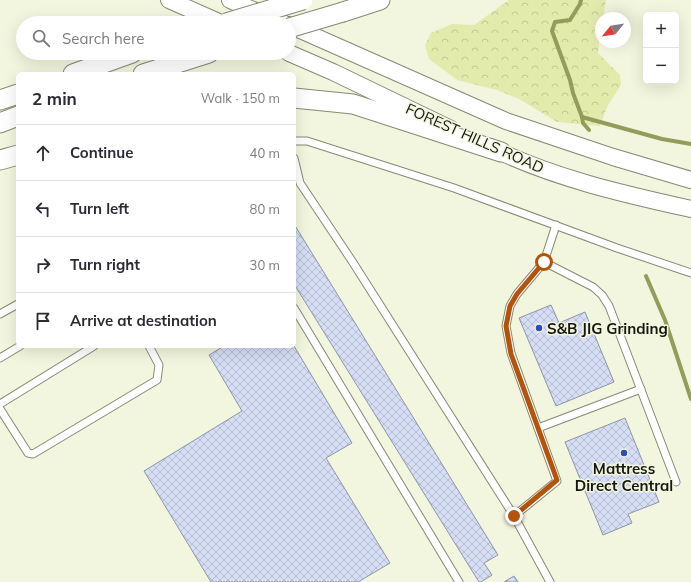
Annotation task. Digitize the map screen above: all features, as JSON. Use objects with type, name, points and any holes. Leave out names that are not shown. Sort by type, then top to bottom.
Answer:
[{"type":"main road","points":[[249,16],[303,0]]},
{"type":"main road","points":[[296,25],[380,0]]},
{"type":"main road","points":[[79,72],[112,60]]},
{"type":"main road","points":[[149,72],[187,60]]},
{"type":"main road","points":[[0,100],[16,95]]},
{"type":"main road","points":[[296,98],[353,104],[500,152]]},
{"type":"main road","points":[[0,123],[16,117]]},
{"type":"main road","points":[[0,160],[16,156]]},
{"type":"street","points":[[169,0],[205,16]]},
{"type":"street","points":[[230,0],[267,16]]},
{"type":"street","name":"FOREST HILLS ROAD","points":[[296,30],[506,121],[613,157],[691,180]]},
{"type":"street","name":"FOREST HILLS ROAD","points":[[296,56],[333,72],[500,152],[547,170],[620,193],[691,209]]},
{"type":"lane","points":[[296,141],[307,141],[447,186],[691,272]]},
{"type":"lane","points":[[296,166],[300,183],[352,261],[514,516],[550,582]]},
{"type":"lane","points":[[514,516],[557,480],[511,354],[506,326],[510,306],[517,294],[544,262],[556,225]]},
{"type":"lane","points":[[544,262],[593,287],[602,295],[609,306],[676,482]]},
{"type":"lane","points":[[0,314],[16,305]]},
{"type":"lane","points":[[296,311],[459,582]]},
{"type":"lane","points":[[0,358],[17,348]]},
{"type":"lane","points":[[0,404],[91,348]]},
{"type":"lane","points":[[0,410],[28,453],[33,454],[157,380],[159,365],[152,348]]},
{"type":"lane","points":[[538,428],[641,389]]},
{"type":"green space","points":[[509,0],[606,0],[604,12],[595,12],[595,48],[598,48],[598,53],[620,75],[621,85],[607,107],[600,126],[557,122],[519,99],[497,90],[457,80],[429,59],[425,45],[431,33],[452,24],[474,25]]},
{"type":"building","points":[[296,227],[498,555],[484,563],[492,575],[479,582],[296,287]]},
{"type":"building","points":[[551,305],[559,323],[585,312],[614,382],[556,406],[519,318]]},
{"type":"building","points":[[221,348],[295,348],[352,443],[326,458],[390,563],[358,582],[211,582],[144,471],[242,411],[209,355]]},
{"type":"building","points":[[625,418],[659,502],[628,514],[632,523],[603,535],[565,442]]},
{"type":"building","points":[[514,576],[518,582],[504,582]]},
{"type":"waterway","points":[[581,0],[570,20],[555,22],[552,31],[570,80],[583,123],[589,130]]},
{"type":"waterway","points":[[582,117],[662,139],[691,144]]},
{"type":"waterway","points":[[646,276],[665,320],[691,399]]},
{"type":"place","name":"S&B JIG Grinding","points":[[539,328]]},
{"type":"place","name":"Mattress Direct Central","points":[[624,453]]},
{"type":"route","points":[[514,516],[557,480],[511,354],[506,326],[510,306],[517,294],[544,262]]}]
